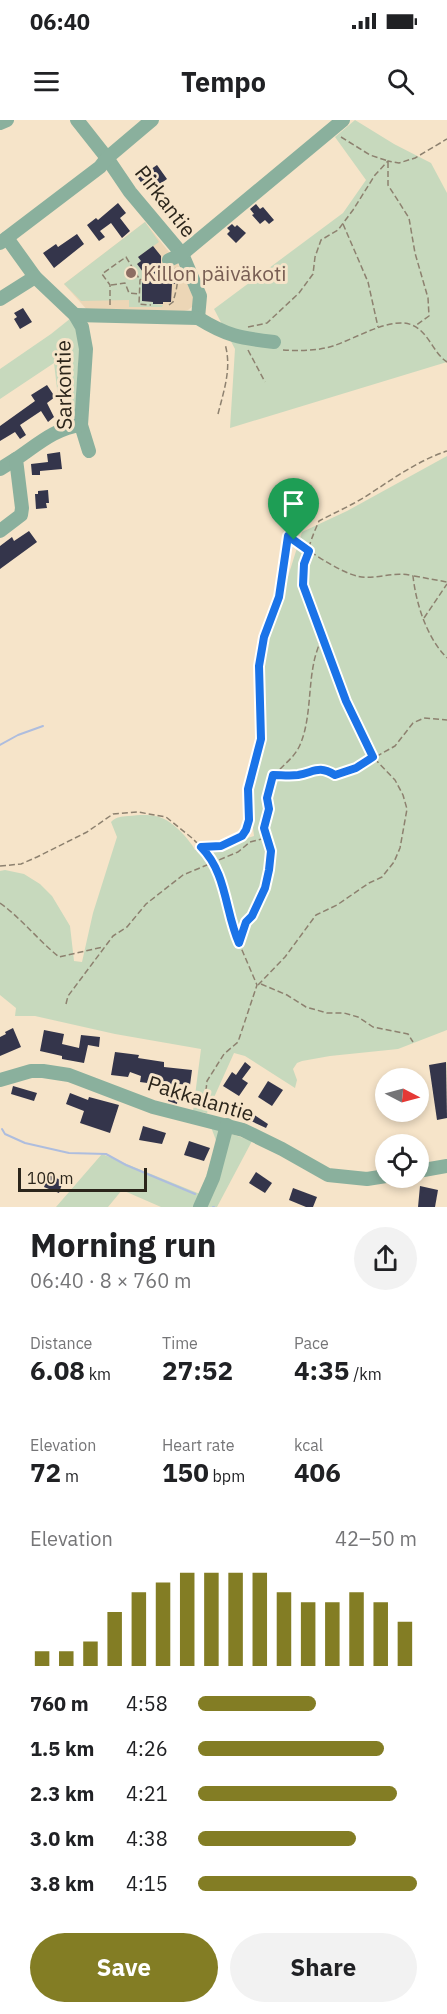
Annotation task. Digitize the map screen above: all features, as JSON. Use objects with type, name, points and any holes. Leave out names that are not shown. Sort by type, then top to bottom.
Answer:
[{"type":"street","points":[[0,123],[7,120]]},
{"type":"street","name":"Pirkantie","points":[[77,120],[107,158],[200,296],[198,318]]},
{"type":"street","points":[[4,241],[100,167],[107,158],[152,120]]},
{"type":"street","points":[[175,257],[343,120]]},
{"type":"street","name":"Sarkontie","points":[[4,241],[35,277],[75,315],[82,327],[86,349],[81,425],[89,451]]},
{"type":"street","points":[[2,293],[35,277]]},
{"type":"street","points":[[75,315],[198,318],[231,336],[278,346]]},
{"type":"street","points":[[0,469],[56,431],[69,426],[81,425]]},
{"type":"street","points":[[0,531],[21,515],[16,459]]},
{"type":"street","name":"Pakkalantie","points":[[0,1080],[31,1071],[69,1075],[153,1107],[243,1130],[328,1175],[375,1178]]},
{"type":"street","points":[[200,1207],[213,1178],[227,1125]]},
{"type":"street","points":[[429,1169],[447,1166]]},
{"type":"path","points":[[330,131],[370,155],[399,163],[415,158],[447,139]]},
{"type":"path","points":[[265,382],[245,345],[231,336],[245,327],[267,323],[299,293],[313,274],[315,257],[321,240],[338,230],[375,175],[388,161]]},
{"type":"path","points":[[388,161],[388,185],[409,218],[417,262],[428,298],[429,316],[415,326]]},
{"type":"path","points":[[343,223],[368,282],[378,319],[378,328]]},
{"type":"path","points":[[110,300],[110,285],[102,274],[126,257],[140,280],[139,304],[152,304]]},
{"type":"path","points":[[162,318],[163,311],[173,302],[177,285],[175,257]]},
{"type":"path","points":[[110,285],[124,283],[129,293],[140,294]]},
{"type":"path","points":[[278,346],[304,351],[332,347],[378,328],[403,322],[415,326],[431,342],[441,358],[447,362]]},
{"type":"path","points":[[217,330],[226,346],[229,362],[218,414]]},
{"type":"path","points":[[204,1119],[207,1081],[224,1054],[238,1042],[259,984],[298,942],[316,915],[337,905],[382,877],[394,862],[404,832],[407,808],[403,795],[394,780],[373,757],[346,701],[303,585],[304,564],[319,521],[362,499],[410,468],[447,451]]},
{"type":"path","points":[[201,847],[221,846],[242,836],[249,820],[248,789],[261,739],[259,666],[264,637],[279,597],[288,536],[309,551],[358,577],[401,572],[447,583],[424,619]]},
{"type":"path","points":[[413,576],[415,594],[424,619],[437,648],[447,658]]},
{"type":"path","points":[[239,943],[246,922],[252,916],[265,888],[271,851],[264,828],[269,809],[267,798],[273,775],[293,758],[300,746],[311,672],[321,636]]},
{"type":"path","points":[[273,775],[298,775],[314,769],[326,770],[335,775],[356,768],[395,746],[413,723],[424,717],[447,720]]},
{"type":"path","points":[[0,866],[21,864],[38,857],[87,832],[113,814],[138,812],[166,817],[201,847],[214,864],[225,892],[234,932],[259,984],[287,995],[306,1007],[344,1013],[358,1017],[373,1027],[408,1034],[413,1042]]},
{"type":"path","points":[[66,1004],[68,996],[104,947],[113,936],[127,927],[146,903],[183,875],[214,864],[238,852],[250,842],[267,838]]},
{"type":"path","points":[[0,903],[16,915],[34,936],[59,957],[104,947]]},
{"type":"shaded area","name":"Killon päiväkoti","points":[[145,222],[177,262],[194,299],[193,306],[188,310],[166,316],[89,312],[64,284]]},
{"type":"green space","points":[[355,120],[431,163],[447,193],[447,362],[230,428],[235,349],[214,309],[343,213],[366,180],[335,137]]},
{"type":"green space","points":[[145,222],[159,242],[138,257],[141,261],[137,264],[146,276],[141,280],[144,284],[142,285],[142,301],[163,305],[162,307],[129,307],[129,300],[81,301],[64,284]]},
{"type":"green space","points":[[71,318],[80,335],[75,414],[61,422],[54,363],[0,399],[0,369]]},
{"type":"green space","points":[[447,456],[447,1030],[398,1049],[302,1061],[297,1063],[293,1069],[297,1080],[295,1088],[245,1056],[234,1053],[207,1113],[193,1111],[201,1049],[115,1034],[35,1016],[15,1016],[16,1008],[0,995],[0,871],[24,874],[40,884],[52,896],[70,926],[74,961],[82,962],[93,913],[117,837],[111,822],[113,820],[137,815],[152,815],[165,819],[177,828],[195,850],[209,850],[254,836],[249,796],[265,732],[263,668],[265,642],[275,618],[302,532],[347,511]]},
{"type":"green space","points":[[211,1127],[252,1141],[217,1207],[161,1207],[122,1190],[108,1207],[56,1207],[102,1154],[200,1194],[217,1143]]},
{"type":"building","points":[[157,165],[167,179],[160,184],[157,180],[145,188],[138,178]]},
{"type":"building","points":[[118,203],[126,213],[120,218],[130,231],[122,238],[111,223],[100,231],[105,237],[99,241],[87,225],[96,218],[98,220]]},
{"type":"building","points":[[256,204],[260,209],[263,207],[274,220],[269,224],[265,220],[260,224],[250,209]]},
{"type":"building","points":[[232,224],[235,227],[237,225],[246,233],[236,243],[227,234],[230,231],[227,228]]},
{"type":"building","points":[[77,234],[84,244],[54,268],[43,253],[56,244],[58,247]]},
{"type":"building","name":"Killon päiväkoti","points":[[153,246],[161,256],[161,264],[164,268],[172,268],[173,277],[176,277],[175,284],[172,284],[171,302],[163,302],[163,304],[142,301],[142,279],[146,276],[137,264],[141,261],[138,257]]},
{"type":"building","points":[[23,308],[32,322],[20,329],[14,319],[17,317],[14,313]]},
{"type":"building","points":[[47,385],[55,397],[47,403],[54,417],[48,422],[41,411],[20,425],[26,435],[20,439],[15,432],[0,441],[0,426],[35,401],[31,395]]},
{"type":"building","points":[[60,452],[62,469],[40,471],[40,475],[32,475],[31,464],[48,462],[47,454]]},
{"type":"building","points":[[48,490],[47,508],[36,509],[35,494],[38,494],[38,491]]},
{"type":"building","points":[[29,531],[37,542],[0,569],[0,546],[12,537],[14,541]]},
{"type":"building","points":[[13,1028],[21,1047],[0,1056],[0,1037]]},
{"type":"building","points":[[44,1030],[64,1034],[62,1044],[79,1048],[81,1035],[100,1037],[99,1047],[88,1045],[84,1063],[62,1059],[62,1056],[40,1051]]},
{"type":"building","points":[[115,1052],[139,1055],[138,1058],[164,1062],[164,1067],[192,1070],[190,1085],[179,1084],[177,1104],[168,1101],[169,1086],[140,1082],[141,1076],[130,1072],[128,1077],[111,1075]]},
{"type":"building","points":[[245,1062],[251,1067],[242,1079],[248,1083],[239,1096],[223,1086],[232,1072],[236,1075]]},
{"type":"building","points":[[446,1062],[447,1118],[437,1120],[429,1065]]},
{"type":"building","points":[[268,1081],[283,1090],[272,1106],[258,1097]]},
{"type":"building","points":[[13,1086],[37,1093],[34,1101],[11,1094]]},
{"type":"building","points":[[70,1093],[88,1100],[89,1097],[119,1105],[110,1133],[80,1123],[84,1111],[66,1104]]},
{"type":"building","points":[[245,1109],[268,1124],[266,1128],[240,1117]]},
{"type":"building","points":[[143,1126],[166,1133],[162,1144],[139,1140]]},
{"type":"building","points":[[189,1141],[210,1148],[204,1161],[184,1155]]},
{"type":"building","points":[[256,1172],[272,1183],[265,1193],[249,1183]]},
{"type":"building","points":[[49,1175],[63,1181],[59,1193],[44,1187]]},
{"type":"building","points":[[293,1188],[317,1197],[313,1207],[306,1207],[289,1200]]},
{"type":"building","points":[[420,1188],[438,1190],[435,1207],[418,1207]]},
{"type":"waterway","points":[[0,745],[18,735],[43,726]]},
{"type":"waterway","points":[[2,1129],[5,1134],[25,1143],[69,1153],[106,1154],[126,1165],[195,1194]]},
{"type":"place","name":"Killon päiväkoti","points":[[131,273]]},
{"type":"route","points":[[288,536],[294,540],[309,551],[304,564],[303,585],[346,701],[373,757],[356,768],[335,775],[326,770],[314,769],[298,775],[273,775],[267,798],[268,819],[264,828],[271,851],[269,870],[265,888],[252,916],[246,922],[239,943],[234,932],[225,892],[214,864],[201,847],[221,846],[242,836],[246,830],[249,820],[248,789],[261,739],[259,666],[267,625],[279,597],[288,536]]}]
